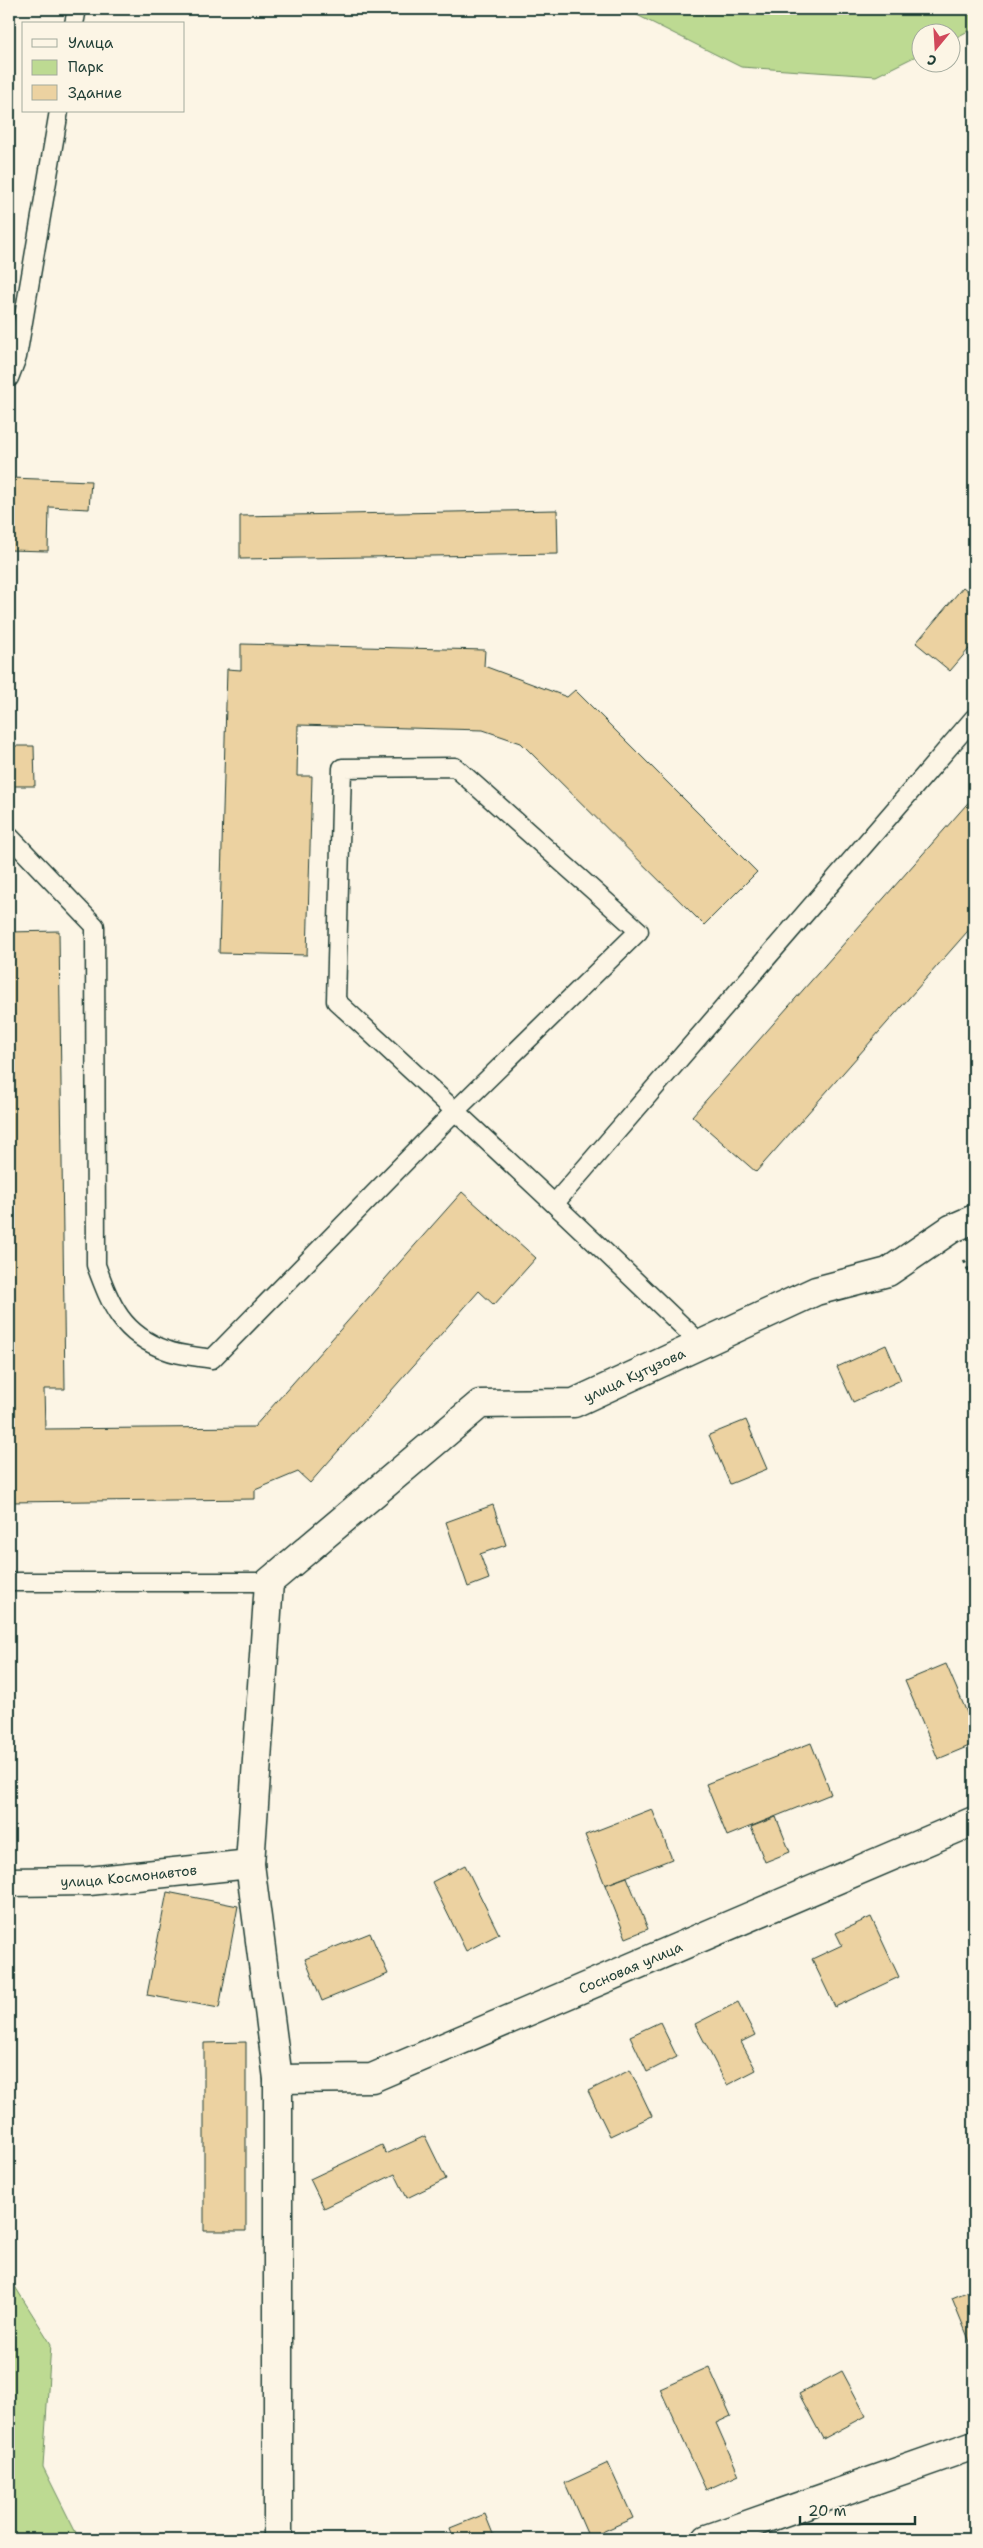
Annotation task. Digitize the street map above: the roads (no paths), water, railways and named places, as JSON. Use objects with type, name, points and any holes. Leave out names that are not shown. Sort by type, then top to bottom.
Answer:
[{"type":"street","name":"улица Кутузова","points":[[269,1582],[480,1404],[574,1403],[816,1291],[888,1272],[951,1229],[974,1219]]},
{"type":"street","points":[[269,1582],[250,1864],[278,2079],[278,2539]]},
{"type":"street","name":"Сосновая улица","points":[[278,2079],[372,2078],[974,1821]]},
{"type":"street","name":"улица Космонавтов","points":[[9,1882],[89,1881],[250,1864]]},
{"type":"street","points":[[707,2539],[974,2445]]},
{"type":"lane","points":[[74,22],[77,9]]},
{"type":"lane","points":[[9,378],[59,112]]},
{"type":"lane","points":[[555,1202],[974,718]]},
{"type":"lane","points":[[9,836],[95,926],[96,1265],[109,1300],[130,1330],[167,1351],[212,1359],[455,1111],[639,931],[455,767],[342,768],[336,1001],[455,1111],[555,1202],[701,1344]]},
{"type":"lane","points":[[9,1582],[269,1582]]}]
